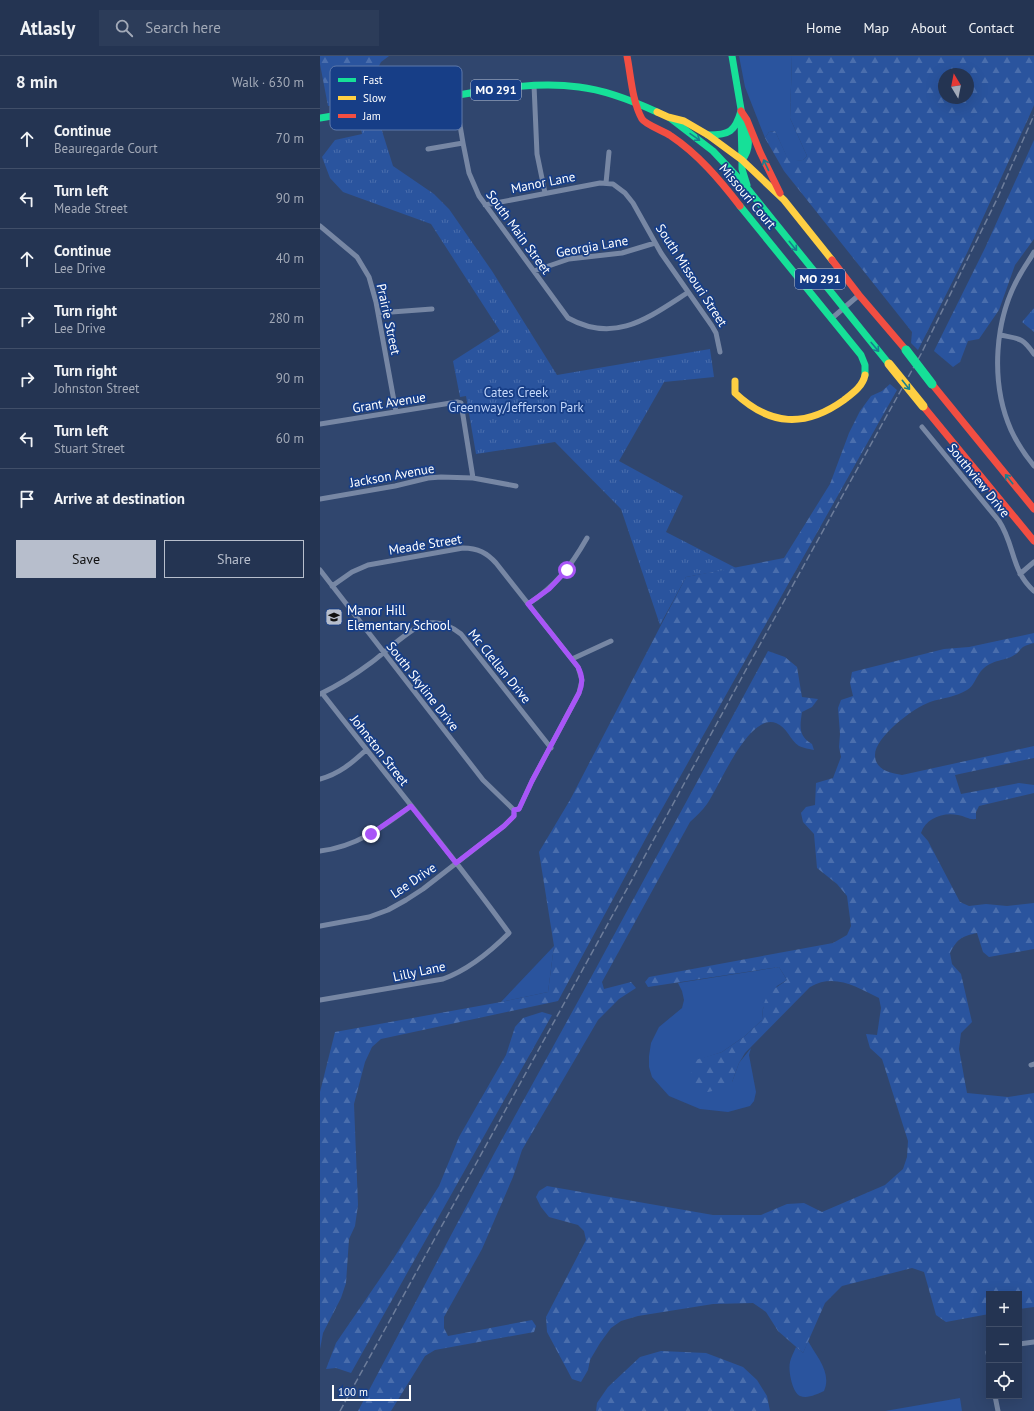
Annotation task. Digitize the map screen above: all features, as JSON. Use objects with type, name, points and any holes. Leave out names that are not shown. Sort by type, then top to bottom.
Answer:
[{"type":"main road","points":[[627,56],[636,102]]},
{"type":"main road","points":[[721,159],[731,163],[737,163],[748,154],[749,148],[748,135],[741,111],[732,56]]},
{"type":"main road","name":"MO 291","points":[[462,95],[503,88],[534,85],[580,87],[636,102],[668,117],[684,121],[708,135],[742,160],[784,200],[859,295],[906,350],[1034,509]]},
{"type":"main road","name":"Missouri Court","points":[[636,102],[643,120],[680,143],[714,174],[861,355],[866,369],[864,381],[852,394],[837,405],[811,418],[779,418],[758,411],[735,393],[735,381]]},
{"type":"main road","points":[[708,135],[721,135],[733,130],[738,124],[741,111]]},
{"type":"main road","points":[[741,111],[747,120],[760,152],[784,200]]},
{"type":"main road","name":"MO 291","points":[[320,118],[330,116]]},
{"type":"main road","name":"MO 291","points":[[668,117],[721,159],[1034,541]]},
{"type":"main road","points":[[742,160],[744,178],[751,194]]},
{"type":"street","points":[[534,85],[538,154],[545,193]]},
{"type":"street","name":"South Main Street","points":[[461,130],[474,185],[485,205],[568,318],[576,323],[596,329],[612,329],[627,326],[647,319],[687,293]]},
{"type":"street","points":[[428,150],[463,143]]},
{"type":"street","points":[[606,183],[609,152]]},
{"type":"street","name":"Manor Lane","points":[[485,205],[606,183]]},
{"type":"street","name":"South Missouri Street","points":[[606,183],[625,192],[687,293],[712,326],[716,333],[720,352]]},
{"type":"street","name":"Prairie Street","points":[[320,226],[357,257],[369,277],[378,313],[396,412]]},
{"type":"street","name":"Georgia Lane","points":[[534,272],[569,259],[622,253],[655,243]]},
{"type":"street","points":[[1034,252],[1020,273],[1005,310],[1000,335],[998,370],[1003,405],[1011,430],[1021,449],[1034,466]]},
{"type":"street","points":[[831,319],[859,295]]},
{"type":"street","points":[[378,313],[432,309]]},
{"type":"street","points":[[1000,335],[1021,339],[1034,354]]},
{"type":"street","name":"Grant Avenue","points":[[320,424],[458,402],[461,403],[473,478]]},
{"type":"street","name":"Southview Drive","points":[[922,427],[999,521],[1006,533],[1016,565],[1023,581],[1034,591]]},
{"type":"street","name":"Jackson Avenue","points":[[320,499],[395,486],[428,478],[473,478],[516,486]]},
{"type":"street","points":[[528,604],[557,582],[573,562],[588,538]]},
{"type":"street","name":"Meade Street","points":[[332,586],[352,572],[368,565],[463,548],[471,548],[482,551],[491,558],[572,659]]},
{"type":"street","points":[[1020,574],[1034,562]]},
{"type":"street","name":"South Skyline Drive","points":[[320,570],[483,780],[514,810]]},
{"type":"street","name":"Mc Clellan Drive","points":[[321,693],[358,672],[418,626],[437,623],[450,627],[461,634],[551,748]]},
{"type":"street","points":[[572,659],[611,641]]},
{"type":"street","name":"Lee Drive","points":[[320,926],[369,917],[388,910],[406,900],[423,889],[504,826],[514,816],[514,810],[519,809],[532,781],[551,748],[582,687],[581,673],[572,659]]},
{"type":"street","name":"Johnston Street","points":[[321,693],[482,895],[510,933]]},
{"type":"street","points":[[320,778],[336,773],[346,767],[366,750]]},
{"type":"street","points":[[320,850],[344,846],[365,837],[380,829],[411,806]]},
{"type":"street","name":"Lilly Lane","points":[[320,1000],[450,976],[483,956],[510,933]]},
{"type":"street","points":[[1022,1344],[1034,1342]]},
{"type":"street","points":[[996,1399],[998,1411]]},
{"type":"green space","points":[[320,56],[389,56],[381,62],[379,66],[330,66],[330,106],[328,106],[320,64]]},
{"type":"green space","points":[[739,56],[792,56],[790,118],[807,156],[803,160],[789,162],[775,131],[769,132],[765,138],[745,87]]},
{"type":"green space","points":[[792,56],[1034,56],[1034,105],[967,253],[918,350],[911,343],[912,332],[784,171],[765,138],[769,132],[775,131],[789,161],[803,160],[807,156],[790,118]]},
{"type":"green space","name":"Cates Creek Greenway/Jefferson Park","points":[[361,130],[382,130],[393,166],[434,194],[449,209],[492,271],[557,375],[710,349],[714,377],[664,382],[619,461],[683,496],[666,532],[736,568],[686,577],[660,625],[621,509],[555,442],[476,454],[466,396],[460,397],[453,361],[500,331],[431,224],[343,192],[330,178],[322,157],[335,140],[362,134]]},
{"type":"green space","points":[[1034,140],[1034,239],[1015,265],[999,310],[979,339],[968,341],[960,362],[953,367],[934,351],[985,248]]},
{"type":"green space","points":[[1034,308],[1034,332],[1022,322]]},
{"type":"green space","points":[[890,384],[897,390],[653,825],[558,1001],[381,1039],[372,1047],[365,1062],[354,1104],[358,1205],[355,1226],[349,1239],[346,1283],[341,1298],[323,1333],[320,1349],[320,1092],[335,1032],[548,992],[554,946],[539,852],[570,800],[686,577],[784,558],[830,484],[849,433],[860,411],[871,396],[882,391]]},
{"type":"green space","points":[[1034,633],[1034,643],[1023,647],[1017,653],[1008,658],[994,662],[985,667],[967,690],[954,696],[930,702],[914,710],[896,724],[881,740],[875,755],[878,764],[884,770],[902,775],[1034,746],[1034,758],[955,775],[961,794],[1019,783],[1034,785],[1034,793],[979,806],[976,812],[976,819],[952,814],[941,815],[927,823],[921,833],[928,841],[960,902],[969,906],[986,904],[1007,906],[1034,903],[1034,949],[989,957],[983,952],[977,933],[967,935],[960,939],[950,953],[952,964],[961,974],[972,1022],[961,1033],[959,1049],[967,1093],[1008,1097],[1034,1093],[1034,1307],[1022,1309],[1022,1291],[986,1291],[986,1315],[946,1322],[936,1315],[924,1272],[912,1268],[842,1286],[825,1303],[803,1353],[778,1331],[766,1312],[753,1303],[713,1304],[638,1316],[621,1321],[611,1328],[600,1343],[590,1360],[588,1370],[581,1382],[572,1379],[547,1332],[546,1317],[586,1240],[584,1231],[578,1225],[549,1217],[541,1207],[536,1197],[539,1191],[547,1186],[713,1215],[761,1215],[787,1204],[804,1203],[822,1212],[885,1185],[903,1169],[907,1157],[908,1141],[882,1059],[870,1048],[866,1034],[877,1035],[881,1008],[879,998],[854,986],[837,981],[819,983],[810,987],[745,1053],[739,1063],[732,1082],[725,1088],[708,1092],[692,1091],[690,1083],[692,1061],[722,1052],[745,1036],[762,1020],[764,1005],[771,992],[787,980],[779,967],[648,987],[645,982],[649,977],[833,943],[847,935],[851,926],[847,896],[837,884],[817,868],[814,834],[803,822],[801,813],[806,807],[815,805],[816,783],[833,778],[841,757],[839,747],[840,734],[838,708],[841,700],[853,696],[850,683],[852,672],[944,649],[969,647]]},
{"type":"green space","points":[[768,651],[785,657],[797,667],[802,697],[818,699],[812,707],[802,712],[801,722],[802,734],[807,741],[812,744],[814,750],[799,746],[783,727],[776,723],[766,723],[755,729],[745,739],[736,753],[707,804],[690,822],[602,982],[604,989],[631,982],[636,988],[619,999],[598,1020],[522,1150],[513,1177],[482,1249],[444,1317],[444,1328],[448,1336],[532,1320],[536,1326],[534,1332],[435,1350],[425,1356],[391,1411],[358,1411],[495,1152]]},
{"type":"green space","points":[[554,946],[548,992],[501,1002]]},
{"type":"green space","points":[[779,967],[787,980],[777,986],[763,1008],[762,1020],[745,1036],[722,1052],[692,1062],[692,1069],[732,1082],[739,1063],[751,1048],[749,1055],[756,1092],[754,1101],[750,1106],[728,1112],[700,1109],[669,1096],[652,1077],[649,1067],[649,1056],[651,1043],[659,1027],[682,1008],[684,1000],[678,983]]},
{"type":"green space","points":[[542,1012],[552,1015],[351,1373],[336,1368],[326,1369],[336,1343],[390,1264],[439,1186],[459,1137],[506,1055],[515,1027],[523,1018]]},
{"type":"green space","points":[[808,1341],[825,1371],[826,1384],[824,1391],[812,1396],[803,1397],[797,1394],[793,1386],[790,1375],[790,1366],[791,1358],[796,1347],[803,1353]]},
{"type":"green space","points":[[661,1351],[706,1353],[743,1367],[757,1380],[767,1396],[770,1411],[596,1411],[597,1403],[608,1387],[640,1357]]},
{"type":"green space","points":[[960,1398],[962,1411],[885,1411]]},
{"type":"railway","points":[[340,1411],[748,666],[921,354],[998,197],[1034,115]]},
{"type":"traffic: fast","points":[[732,56],[742,115]]},
{"type":"traffic: fast","points":[[462,94],[512,87],[562,85],[589,88],[609,93],[657,112]]},
{"type":"traffic: fast","points":[[708,135],[721,134],[730,131],[736,124],[741,111]]},
{"type":"traffic: fast","points":[[320,118],[330,116]]},
{"type":"traffic: fast","points":[[670,118],[713,151],[743,183],[889,364]]},
{"type":"traffic: fast","points":[[741,120],[742,160]]},
{"type":"traffic: fast","points":[[742,160],[748,148],[745,125]]},
{"type":"traffic: fast","points":[[742,160],[742,169],[747,185]]},
{"type":"traffic: fast","points":[[740,206],[861,355],[865,365],[865,375]]},
{"type":"traffic: fast","points":[[906,350],[932,384]]},
{"type":"traffic: slow","points":[[657,112],[668,117],[684,121],[708,135],[742,160],[784,200],[832,260]]},
{"type":"traffic: slow","points":[[889,364],[923,406]]},
{"type":"traffic: slow","points":[[735,381],[735,393],[748,404],[761,412],[775,417],[802,419],[830,409],[844,400],[860,386],[865,375]]},
{"type":"traffic: jam","points":[[627,56],[634,96],[642,119],[681,143],[716,177],[740,206]]},
{"type":"traffic: jam","points":[[741,111],[747,120],[760,152],[780,193]]},
{"type":"traffic: jam","points":[[832,260],[859,295],[906,350]]},
{"type":"traffic: jam","points":[[932,384],[1034,509]]},
{"type":"traffic: jam","points":[[923,406],[1034,541]]},
{"type":"place","name":"Manor Hill Elementary School","points":[[334,617]]},
{"type":"route","points":[[371,834],[411,806],[456,863],[504,826],[514,816],[514,810],[519,809],[532,781],[551,748],[582,687],[582,677],[578,667],[528,604],[549,589],[567,570]]}]
